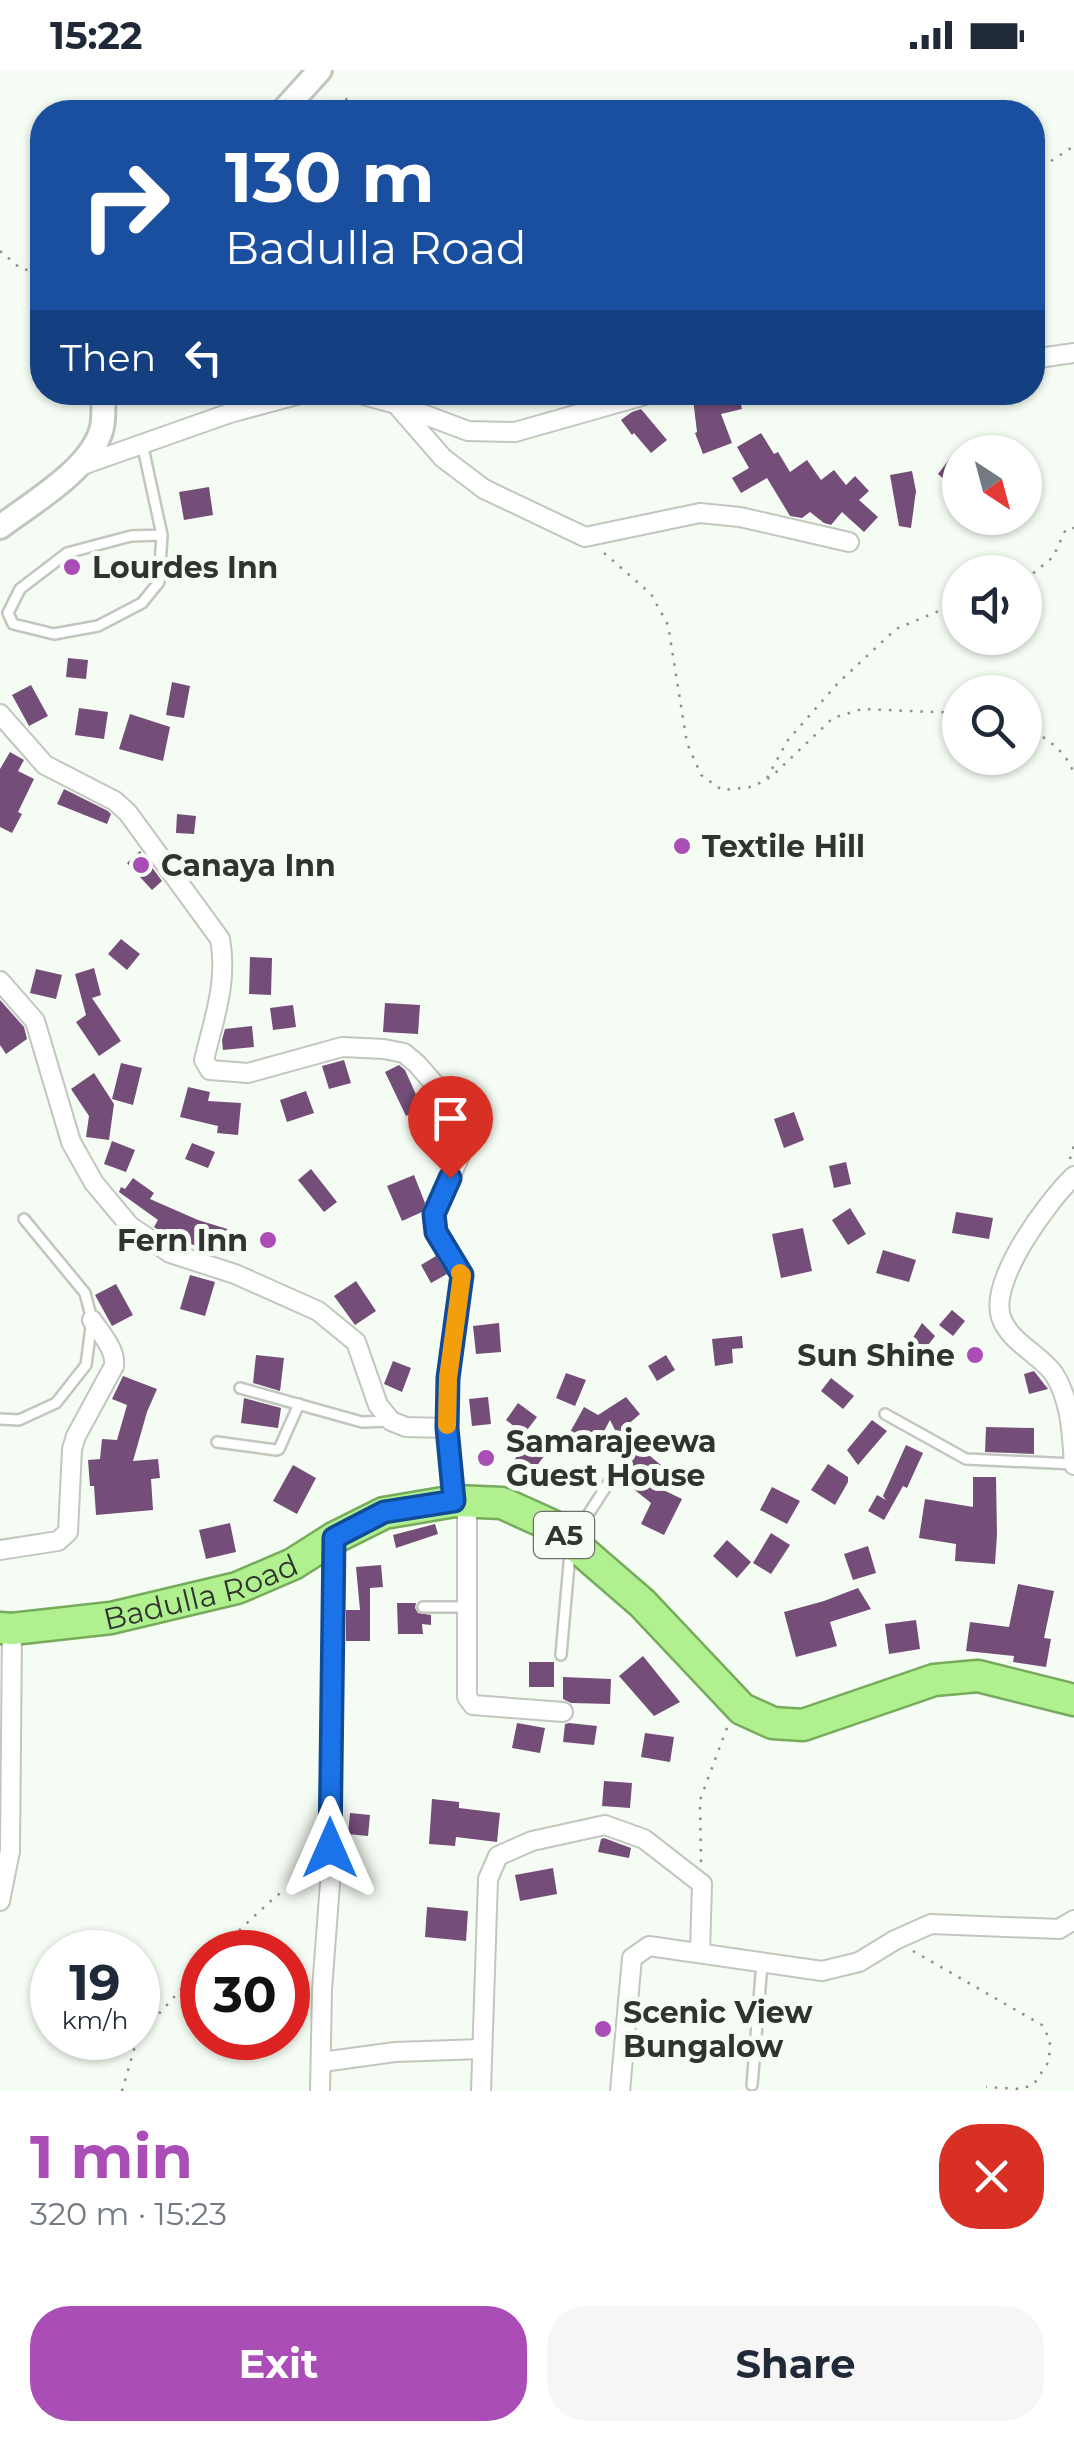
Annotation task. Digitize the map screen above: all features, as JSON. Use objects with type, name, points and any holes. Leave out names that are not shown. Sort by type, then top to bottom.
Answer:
[{"type":"highway","name":"Badulla Road","points":[[6,1629],[111,1618],[237,1588],[293,1564],[384,1512],[461,1501],[502,1503],[554,1526],[642,1603],[742,1710],[772,1723],[804,1726],[934,1680],[978,1676],[1074,1700]]},
{"type":"street","points":[[294,100],[320,70]]},
{"type":"street","points":[[1045,356],[1074,353]]},
{"type":"street","points":[[0,527],[80,466],[95,448],[103,426],[104,405]]},
{"type":"street","points":[[80,466],[257,405]]},
{"type":"street","points":[[397,405],[444,458],[484,489],[585,537],[700,513],[740,516],[849,542]]},
{"type":"street","points":[[399,405],[468,430],[515,432],[610,405]]},
{"type":"street","points":[[0,714],[45,765],[115,800],[128,813],[220,940],[224,962],[221,990],[204,1060],[210,1070],[248,1072],[342,1047],[384,1049],[404,1053],[459,1112],[466,1142],[434,1214],[436,1232],[462,1275],[448,1378],[447,1428],[461,1501],[468,1607],[468,1697],[473,1706],[563,1712]]},
{"type":"street","points":[[0,980],[35,1021],[71,1142],[94,1183],[130,1226],[170,1254],[235,1274],[318,1311],[356,1342],[378,1405],[391,1422],[406,1427],[447,1428]]},
{"type":"street","points":[[1074,1176],[1060,1189],[1017,1250],[1003,1286],[1000,1315],[1008,1330],[1053,1374],[1068,1406],[1074,1464]]},
{"type":"street","points":[[0,1550],[58,1541],[68,1532],[72,1448],[114,1366],[112,1351],[92,1320]]},
{"type":"street","points":[[320,2091],[330,1884],[334,1538]]},
{"type":"street","points":[[0,1902],[10,1851],[6,1629]]},
{"type":"street","points":[[481,2091],[488,1880],[498,1856],[532,1841],[605,1826],[644,1839],[702,1884],[700,1952]]},
{"type":"street","points":[[620,2091],[632,1958],[648,1946],[822,1971],[859,1962],[932,1924],[1059,1928],[1074,1920]]},
{"type":"street","points":[[322,2062],[395,2052],[482,2049]]},
{"type":"lane","points":[[142,443],[162,535],[159,582],[142,603],[98,626],[54,634],[13,624],[8,613],[20,590],[67,553],[131,536],[162,535]]},
{"type":"lane","points":[[0,1419],[20,1420],[56,1403],[86,1366],[92,1320],[84,1294],[24,1219]]},
{"type":"lane","points":[[240,1388],[362,1422],[391,1422]]},
{"type":"lane","points":[[217,1442],[280,1449],[299,1404]]},
{"type":"lane","points":[[885,1414],[966,1459],[1074,1464]]},
{"type":"lane","points":[[561,1655],[571,1541],[620,1465]]},
{"type":"lane","points":[[423,1606],[468,1607]]},
{"type":"lane","points":[[752,2086],[762,1964]]},
{"type":"path","points":[[1045,165],[1074,146]]},
{"type":"path","points":[[0,251],[20,268],[30,271]]},
{"type":"path","points":[[1042,566],[1053,557],[1066,529],[1074,528]]},
{"type":"path","points":[[585,537],[651,594],[668,625],[688,743],[701,775],[722,790],[752,786],[766,779],[833,718],[862,709],[942,711]]},
{"type":"path","points":[[766,779],[788,740],[838,682],[896,629],[942,610]]},
{"type":"path","points":[[1042,736],[1052,742],[1074,775]]},
{"type":"path","points":[[702,1884],[700,1800],[726,1728],[742,1710]]},
{"type":"path","points":[[240,1930],[276,1896],[300,1881],[330,1884]]},
{"type":"path","points":[[895,1940],[1042,2025],[1050,2040],[1049,2061],[1034,2084],[1022,2090],[986,2088]]},
{"type":"path","points":[[160,2012],[180,1990]]},
{"type":"path","points":[[122,2091],[131,2060]]},
{"type":"building","points":[[694,405],[741,405],[742,409],[721,414],[732,443],[703,454]]},
{"type":"building","points":[[641,409],[667,440],[651,453],[621,420]]},
{"type":"building","points":[[761,433],[790,472],[807,460],[821,480],[834,470],[846,485],[855,476],[869,491],[859,500],[878,517],[864,532],[842,512],[831,525],[810,512],[802,518],[790,516],[767,478],[741,493],[732,478],[749,468],[737,447]]},
{"type":"building","points":[[912,471],[916,491],[911,528],[899,526],[890,475]]},
{"type":"building","points":[[209,487],[213,515],[184,520],[179,492]]},
{"type":"building","points":[[68,658],[88,660],[86,679],[66,677]]},
{"type":"building","points":[[172,682],[190,686],[184,718],[166,715]]},
{"type":"building","points":[[31,685],[48,716],[29,726],[12,695]]},
{"type":"building","points":[[79,708],[108,712],[104,739],[75,735]]},
{"type":"building","points":[[130,714],[170,727],[163,761],[119,749]]},
{"type":"building","points":[[10,752],[24,760],[18,771],[34,779],[12,833],[0,827],[0,769]]},
{"type":"building","points":[[64,789],[108,811],[111,814],[107,824],[57,804]]},
{"type":"building","points":[[177,814],[196,816],[194,834],[176,833]]},
{"type":"building","points":[[140,851],[162,881],[152,890],[127,863]]},
{"type":"building","points":[[121,939],[140,954],[127,970],[108,954]]},
{"type":"building","points":[[250,957],[272,958],[271,995],[249,994]]},
{"type":"building","points":[[94,968],[101,995],[92,998],[121,1041],[99,1056],[76,1022],[86,1015],[75,974]]},
{"type":"building","points":[[36,969],[62,975],[56,999],[30,993]]},
{"type":"building","points":[[0,1000],[24,1027],[27,1039],[6,1054],[0,1045]]},
{"type":"building","points":[[385,1003],[420,1005],[418,1034],[383,1032]]},
{"type":"building","points":[[293,1005],[296,1027],[273,1030],[270,1008]]},
{"type":"building","points":[[252,1026],[254,1047],[223,1050],[225,1029]]},
{"type":"building","points":[[344,1060],[351,1083],[329,1089],[322,1066]]},
{"type":"building","points":[[121,1063],[142,1068],[133,1105],[112,1099]]},
{"type":"building","points":[[399,1065],[422,1108],[406,1116],[385,1072]]},
{"type":"building","points":[[94,1073],[114,1104],[109,1140],[86,1137],[89,1116],[71,1089]]},
{"type":"building","points":[[188,1087],[210,1092],[208,1101],[241,1103],[238,1135],[217,1133],[218,1126],[180,1117]]},
{"type":"building","points":[[306,1091],[314,1113],[287,1122],[280,1100]]},
{"type":"building","points":[[794,1112],[804,1140],[784,1148],[774,1119]]},
{"type":"building","points":[[112,1141],[135,1150],[126,1172],[104,1164]]},
{"type":"building","points":[[192,1143],[215,1152],[208,1168],[185,1159]]},
{"type":"building","points":[[846,1162],[851,1184],[834,1188],[829,1166]]},
{"type":"building","points":[[311,1169],[337,1202],[324,1212],[298,1180]]},
{"type":"building","points":[[414,1175],[425,1203],[422,1212],[402,1221],[387,1186]]},
{"type":"building","points":[[133,1178],[154,1193],[150,1199],[234,1231],[226,1256],[176,1242],[154,1227],[158,1220],[119,1192]]},
{"type":"building","points":[[850,1208],[866,1234],[848,1245],[832,1220]]},
{"type":"building","points":[[956,1212],[993,1218],[989,1239],[952,1233]]},
{"type":"building","points":[[803,1228],[812,1271],[781,1278],[772,1234]]},
{"type":"building","points":[[883,1250],[916,1260],[909,1282],[876,1273]]},
{"type":"building","points":[[436,1256],[447,1274],[431,1283],[421,1265]]},
{"type":"building","points":[[190,1275],[215,1282],[205,1316],[180,1309]]},
{"type":"building","points":[[356,1281],[376,1311],[355,1325],[334,1296]]},
{"type":"building","points":[[116,1284],[133,1315],[112,1326],[95,1295]]},
{"type":"building","points":[[952,1310],[965,1321],[953,1336],[939,1325]]},
{"type":"building","points":[[499,1323],[501,1352],[476,1354],[473,1326]]},
{"type":"building","points":[[922,1323],[935,1336],[922,1353],[909,1344]]},
{"type":"building","points":[[742,1336],[743,1348],[732,1349],[733,1363],[715,1366],[712,1339]]},
{"type":"building","points":[[256,1355],[284,1358],[280,1391],[253,1383]]},
{"type":"building","points":[[666,1355],[675,1370],[657,1381],[648,1366]]},
{"type":"building","points":[[393,1361],[411,1368],[402,1392],[384,1384]]},
{"type":"building","points":[[1034,1371],[1048,1389],[1029,1394],[1024,1374]]},
{"type":"building","points":[[566,1373],[586,1380],[575,1406],[556,1398]]},
{"type":"building","points":[[123,1376],[157,1389],[133,1461],[158,1459],[160,1478],[151,1479],[153,1510],[96,1515],[88,1460],[100,1459],[102,1439],[117,1440],[127,1405],[112,1399]]},
{"type":"building","points":[[831,1378],[854,1396],[843,1409],[821,1391]]},
{"type":"building","points":[[488,1397],[491,1424],[472,1426],[469,1399]]},
{"type":"building","points":[[626,1397],[640,1414],[617,1434],[610,1420],[595,1448],[569,1434],[584,1407],[598,1415]]},
{"type":"building","points":[[244,1398],[281,1408],[278,1428],[241,1423]]},
{"type":"building","points":[[518,1403],[537,1417],[524,1434],[506,1420]]},
{"type":"building","points":[[872,1420],[887,1431],[858,1465],[847,1450]]},
{"type":"building","points":[[986,1427],[1034,1428],[1034,1454],[985,1452]]},
{"type":"building","points":[[525,1444],[544,1456],[529,1477],[511,1465]]},
{"type":"building","points":[[906,1445],[923,1453],[907,1488],[903,1486],[884,1520],[868,1511],[877,1495],[886,1500],[883,1496]]},
{"type":"building","points":[[639,1447],[667,1470],[655,1486],[682,1499],[664,1535],[641,1524],[651,1503],[621,1479],[627,1462]]},
{"type":"building","points":[[828,1464],[848,1477],[835,1505],[811,1490]]},
{"type":"building","points":[[293,1465],[316,1478],[297,1514],[273,1501]]},
{"type":"building","points":[[973,1477],[996,1477],[995,1564],[955,1561],[956,1544],[919,1538],[925,1499],[973,1507]]},
{"type":"building","points":[[772,1487],[800,1501],[787,1524],[760,1510]]},
{"type":"building","points":[[230,1523],[236,1552],[206,1559],[199,1530]]},
{"type":"building","points":[[435,1524],[438,1534],[396,1548],[393,1535]]},
{"type":"building","points":[[771,1533],[790,1545],[771,1574],[753,1563]]},
{"type":"building","points":[[727,1540],[751,1562],[737,1578],[713,1556]]},
{"type":"building","points":[[868,1546],[876,1573],[853,1580],[844,1554]]},
{"type":"building","points":[[381,1565],[383,1587],[370,1588],[370,1641],[346,1641],[346,1610],[360,1610],[356,1567]]},
{"type":"building","points":[[1018,1584],[1054,1591],[1044,1638],[1051,1639],[1046,1667],[1013,1662],[1014,1656],[966,1651],[970,1622],[1009,1627]]},
{"type":"building","points":[[858,1588],[871,1609],[830,1622],[837,1646],[796,1657],[784,1612]]},
{"type":"building","points":[[397,1603],[416,1603],[418,1613],[431,1615],[431,1625],[422,1624],[423,1634],[398,1634]]},
{"type":"building","points":[[916,1620],[920,1649],[889,1654],[885,1624]]},
{"type":"building","points":[[643,1656],[680,1702],[654,1716],[619,1676]]},
{"type":"building","points":[[529,1662],[554,1662],[554,1687],[529,1687]]},
{"type":"building","points":[[563,1677],[611,1679],[610,1704],[571,1703],[563,1699]]},
{"type":"building","points":[[517,1723],[545,1728],[540,1753],[512,1748]]},
{"type":"building","points":[[565,1724],[597,1726],[594,1745],[563,1742]]},
{"type":"building","points":[[645,1733],[674,1737],[670,1762],[641,1757]]},
{"type":"building","points":[[604,1781],[632,1783],[630,1808],[602,1806]]},
{"type":"building","points":[[432,1799],[459,1802],[459,1808],[500,1813],[497,1842],[456,1837],[455,1846],[429,1844]]},
{"type":"building","points":[[350,1813],[370,1815],[368,1836],[348,1834]]},
{"type":"building","points":[[604,1838],[631,1848],[629,1858],[598,1852]]},
{"type":"building","points":[[553,1868],[557,1894],[520,1901],[515,1875]]},
{"type":"building","points":[[427,1907],[468,1911],[466,1941],[425,1937]]},
{"type":"slow traffic","points":[[447,1425],[448,1378],[460,1273]]},
{"type":"place","name":"Lourdes Inn","points":[[72,567]]},
{"type":"place","name":"Textile Hill","points":[[682,846]]},
{"type":"place","name":"Canaya Inn","points":[[141,865]]},
{"type":"place","name":"Fern Inn","points":[[268,1240]]},
{"type":"place","name":"Sun Shine","points":[[975,1355]]},
{"type":"place","name":"Samarajeewa Guest House","points":[[486,1458]]},
{"type":"place","name":"Scenic View Bungalow","points":[[603,2029]]},
{"type":"route","points":[[330,1848],[334,1538],[384,1512],[454,1501],[447,1428],[448,1378],[462,1275],[436,1232],[434,1214],[450,1178]]}]
